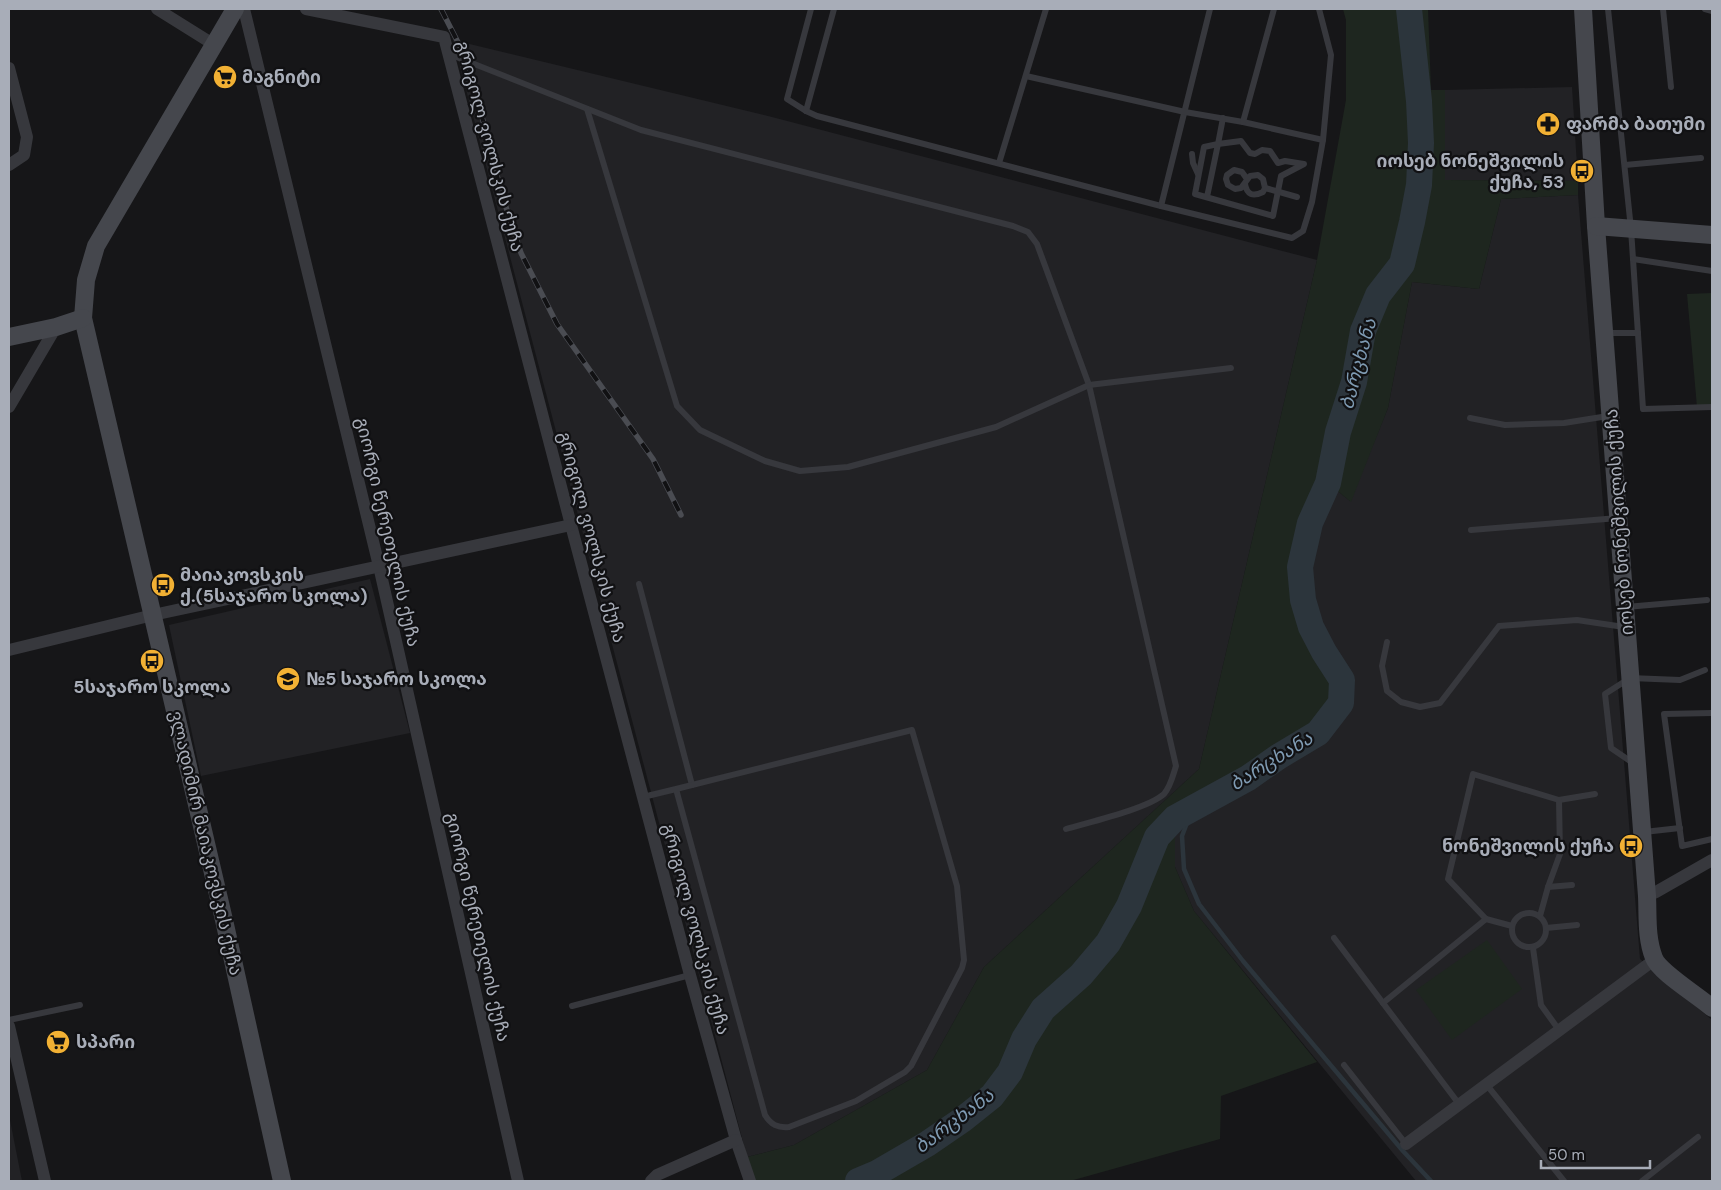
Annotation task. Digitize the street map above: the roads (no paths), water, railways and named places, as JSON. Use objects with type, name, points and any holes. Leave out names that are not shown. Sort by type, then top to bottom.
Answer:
[{"type":"main road","name":"ვლადიმირ მაიაკოვსკის ქუჩა","points":[[235,9],[96,246],[86,280],[82,318],[227,930],[282,1181]]},
{"type":"main road","name":"იოსებ ნონეშვილის ქუჩა","points":[[1582,9],[1596,226],[1649,940],[1654,960]]},
{"type":"main road","points":[[1596,226],[1711,234]]},
{"type":"main road","points":[[9,337],[56,327],[82,318]]},
{"type":"main road","points":[[1654,960],[1708,1002]]},
{"type":"street","points":[[157,9],[213,44]]},
{"type":"street","name":"გიორგი წერეთელის ქუჩა","points":[[244,9],[379,566],[518,1181]]},
{"type":"street","name":"გრიგოლ ვოლსკის ქუჩა","points":[[306,9],[444,37],[690,975],[736,1140],[750,1181]]},
{"type":"street","points":[[9,68],[27,137],[24,155],[9,165]]},
{"type":"street","points":[[9,407],[56,327]]},
{"type":"street","points":[[9,650],[153,615],[571,525]]},
{"type":"street","points":[[1647,896],[1712,860]]},
{"type":"street","points":[[1406,1144],[1654,960]]},
{"type":"street","points":[[9,1026],[45,1181]]},
{"type":"street","points":[[651,1181],[657,1175],[736,1140]]},
{"type":"lane","points":[[811,9],[787,99],[806,111],[817,116],[999,164],[1292,238],[1303,230],[1312,202],[1324,140],[1331,55],[1319,9]]},
{"type":"lane","points":[[806,111],[834,9]]},
{"type":"lane","points":[[999,164],[1046,9]]},
{"type":"lane","points":[[1161,206],[1210,9]]},
{"type":"lane","points":[[1243,122],[1274,9]]},
{"type":"lane","points":[[1608,9],[1634,259],[1644,409],[1712,407]]},
{"type":"lane","points":[[1663,9],[1671,87]]},
{"type":"lane","points":[[1705,9],[1712,11]]},
{"type":"lane","points":[[449,54],[641,130],[1013,226],[1028,232],[1037,244],[1089,385],[1176,766],[1172,780],[1164,794],[1135,809],[1066,828]]},
{"type":"lane","points":[[1026,76],[1185,112],[1243,122],[1324,140]]},
{"type":"lane","points":[[587,109],[677,406],[700,430],[765,461],[800,471],[848,467],[996,427],[1089,385],[1231,368]]},
{"type":"lane","points":[[1207,197],[1223,118]]},
{"type":"lane","points":[[1241,141],[1250,153],[1255,154],[1262,150],[1270,151],[1278,163],[1285,161],[1304,164],[1281,176],[1273,216],[1195,194],[1204,147],[1218,144],[1241,141]]},
{"type":"lane","points":[[1192,154],[1193,163],[1198,175]]},
{"type":"lane","points":[[1625,165],[1700,158]]},
{"type":"lane","points":[[1258,175],[1263,179],[1265,188],[1263,192],[1257,195],[1251,195],[1246,191],[1246,182],[1250,176],[1258,175]]},
{"type":"lane","points":[[1265,188],[1297,198]]},
{"type":"lane","points":[[1634,259],[1712,271]]},
{"type":"lane","points":[[1604,333],[1638,332]]},
{"type":"lane","points":[[1470,418],[1505,425],[1564,423],[1611,416]]},
{"type":"lane","points":[[1471,530],[1619,518]]},
{"type":"lane","points":[[639,584],[692,785]]},
{"type":"lane","points":[[1625,607],[1707,600]]},
{"type":"lane","points":[[1387,642],[1382,666],[1387,691],[1401,702],[1420,707],[1440,703],[1499,626],[1577,620],[1627,627]]},
{"type":"lane","points":[[1637,765],[1611,748],[1605,694],[1630,678],[1680,680],[1705,670]]},
{"type":"lane","points":[[1712,713],[1664,714],[1682,846],[1712,840]]},
{"type":"lane","points":[[643,797],[912,730],[958,886],[964,960],[962,968],[916,1058],[905,1072],[856,1101],[789,1127],[780,1128],[770,1122],[765,1114],[676,789]]},
{"type":"lane","points":[[1512,926],[1486,919],[1448,879],[1474,774],[1559,800],[1595,794]]},
{"type":"lane","points":[[1540,916],[1560,854],[1559,800]]},
{"type":"lane","points":[[1642,833],[1680,828]]},
{"type":"lane","points":[[1548,887],[1572,885]]},
{"type":"lane","points":[[1524,914],[1540,916],[1546,928],[1546,934],[1539,945],[1527,948],[1516,942],[1513,937],[1512,926],[1515,920],[1524,914]]},
{"type":"lane","points":[[1383,1003],[1486,919]]},
{"type":"lane","points":[[1546,928],[1577,925]]},
{"type":"lane","points":[[1334,938],[1460,1104]]},
{"type":"lane","points":[[1533,948],[1541,1005],[1559,1030]]},
{"type":"lane","points":[[572,1006],[690,975]]},
{"type":"lane","points":[[9,1020],[80,1005]]},
{"type":"lane","points":[[1344,1065],[1406,1144]]},
{"type":"lane","points":[[1486,1084],[1564,1181]]},
{"type":"lane","points":[[1642,1181],[1698,1137]]},
{"type":"waterway","name":"ბარცხანა","points":[[858,1181],[877,1173],[927,1144],[992,1096],[1010,1072],[1024,1039],[1043,1009],[1081,975],[1108,943],[1129,906],[1157,837],[1175,818],[1248,778],[1318,733],[1341,703],[1342,680],[1311,627],[1303,600],[1300,567],[1310,523],[1328,483],[1338,432],[1354,382],[1363,331],[1378,295],[1402,264],[1412,222],[1419,185],[1421,143],[1419,101],[1409,9]]},
{"type":"waterway","points":[[1208,801],[1190,815],[1182,836],[1184,869],[1199,904],[1243,961],[1403,1151],[1431,1181]]},
{"type":"railway","points":[[441,9],[468,62],[502,195],[521,253],[557,324],[653,459],[681,515]]},
{"type":"place","name":"მაგნიტი","points":[[225,77]]},
{"type":"place","name":"ფარმა ბათუმი","points":[[1548,124]]},
{"type":"place","name":"იოსებ ნონეშვილის ქუჩა, 53","points":[[1582,171]]},
{"type":"place","name":"მაიაკოვსკის ქ.(5საჯარო სკოლა)","points":[[163,585]]},
{"type":"place","name":"5საჯარო სკოლა","points":[[152,661]]},
{"type":"place","name":"№5 საჯარო სკოლა","points":[[288,679]]},
{"type":"place","name":"ნონეშვილის ქუჩა","points":[[1631,846]]},
{"type":"place","name":"სპარი","points":[[58,1042]]}]
